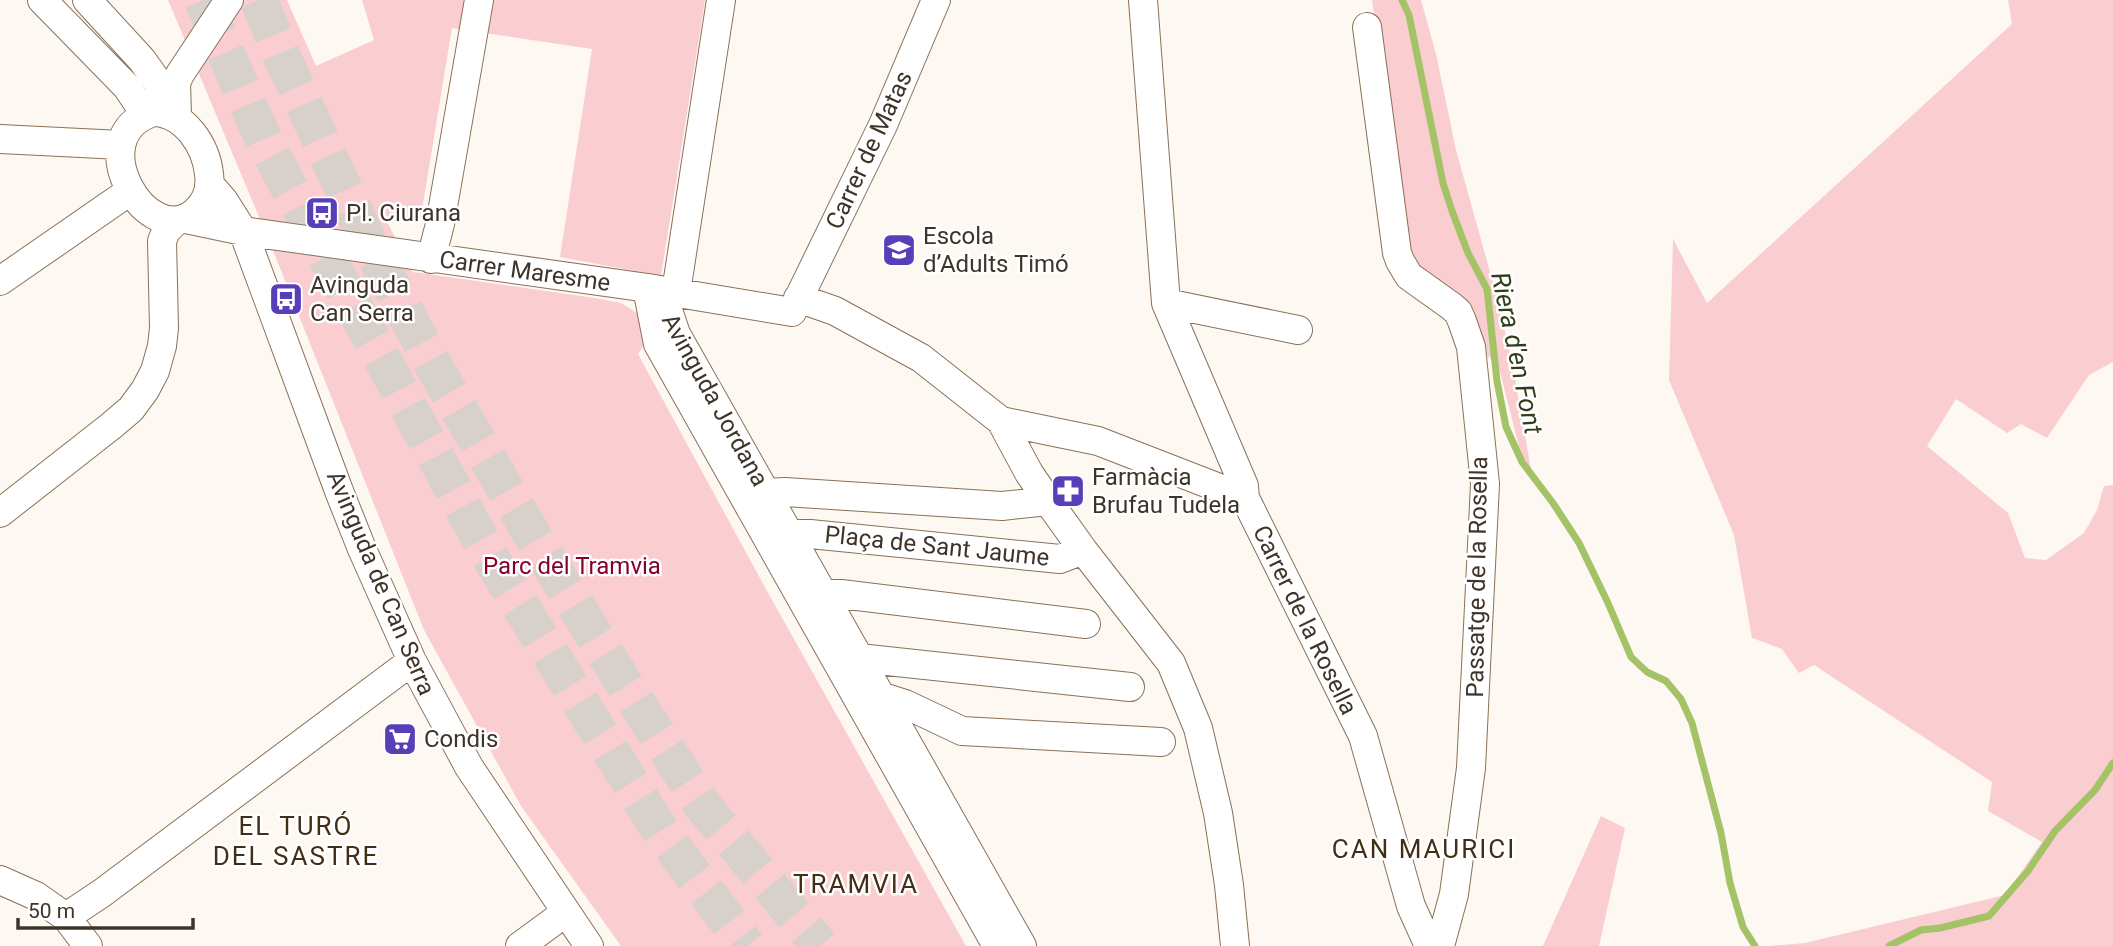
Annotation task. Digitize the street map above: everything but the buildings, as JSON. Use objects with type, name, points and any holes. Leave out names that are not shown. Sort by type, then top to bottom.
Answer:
[{"type":"street","points":[[42,0],[127,87],[145,114]]},
{"type":"street","points":[[0,513],[111,426],[131,409],[145,390],[155,370],[162,346],[162,241],[166,231],[201,207],[210,185],[208,163],[194,135],[177,118],[142,60],[87,0]]},
{"type":"street","points":[[177,118],[176,83],[229,0]]},
{"type":"street","points":[[431,259],[440,224],[479,0]]},
{"type":"street","points":[[676,292],[721,0]]},
{"type":"street","name":"Carrer de Matas","points":[[798,299],[883,125],[936,0]]},
{"type":"street","points":[[1143,0],[1166,303],[1244,486],[1245,498]]},
{"type":"street","name":"Passatge de la Rosella","points":[[1367,27],[1399,261],[1409,276],[1451,306],[1462,321],[1471,347],[1485,484],[1471,768],[1454,894],[1440,946]]},
{"type":"street","points":[[177,118],[165,112],[145,114],[124,135],[121,163],[130,191],[149,211],[181,220]]},
{"type":"street","points":[[0,139],[121,145]]},
{"type":"street","points":[[210,185],[243,231]]},
{"type":"street","points":[[0,281],[130,191]]},
{"type":"street","name":"Carrer Maresme","points":[[181,220],[431,259],[676,292],[792,312],[798,299]]},
{"type":"street","name":"Avinguda de Can Serra","points":[[243,231],[362,549],[412,661],[469,768],[589,946]]},
{"type":"street","name":"Avinguda Jordana","points":[[648,288],[668,310],[676,334],[1022,946]]},
{"type":"street","name":"Avinguda Jordana","points":[[648,288],[658,344],[997,946]]},
{"type":"street","points":[[798,299],[835,311],[921,358],[1001,421],[1029,473],[1083,550],[1171,663],[1198,728],[1217,813],[1229,885],[1229,944]]},
{"type":"street","points":[[1166,303],[1298,331]]},
{"type":"street","name":"Carrer de la Rosella","points":[[1001,421],[1098,441],[1245,498],[1363,736],[1411,906],[1429,946]]},
{"type":"street","name":"Plaça de Sant Jaume","points":[[766,493],[1002,506],[1048,500]]},
{"type":"street","name":"Plaça de Sant Jaume","points":[[789,534],[1060,559],[1083,550]]},
{"type":"street","points":[[823,594],[1086,624]]},
{"type":"street","points":[[859,658],[1130,687]]},
{"type":"street","points":[[66,917],[145,862],[412,661]]},
{"type":"street","points":[[880,696],[905,704],[962,731],[1161,742]]},
{"type":"street","points":[[0,880],[36,896],[66,917],[88,946]]},
{"type":"street","points":[[520,946],[565,912]]},
{"type":"green space","name":"Parc del Tramvia","points":[[168,0],[287,0],[316,66],[374,40],[362,0],[705,0],[661,276],[560,257],[592,49],[452,28],[420,222],[385,218],[413,272],[595,298],[621,303],[640,315],[650,336],[638,354],[966,946],[621,946],[521,806],[424,630],[270,243]]},
{"type":"green space","points":[[1372,0],[1421,0],[1436,54],[1456,150],[1512,362],[1532,475],[1520,451],[1497,360],[1486,356],[1419,274],[1405,242]]},
{"type":"green space","points":[[2008,0],[2113,0],[2113,362],[2089,375],[2047,438],[2021,424],[2007,433],[1956,399],[1927,446],[2008,513],[2025,558],[2046,560],[2084,533],[2097,510],[2104,486],[2113,485],[2113,946],[1769,946],[1805,943],[2005,895],[2042,842],[1988,811],[1992,782],[1814,665],[1799,673],[1782,649],[1752,638],[1734,535],[1669,380],[1673,239],[1707,303],[2012,24]]},
{"type":"green space","points":[[1601,816],[1625,828],[1599,946],[1543,946]]},
{"type":"waterway","name":"Riera d'en Font","points":[[1402,0],[1409,15],[1443,183],[1468,253],[1487,289],[1497,381],[1506,427],[1522,462],[1579,543],[1631,657],[1647,672],[1666,681],[1681,699],[1692,723],[1743,927],[1755,946]]},
{"type":"waterway","points":[[1889,946],[1921,930],[1989,916],[2028,871],[2055,831],[2095,790],[2113,763]]},
{"type":"tunnel","points":[[203,0],[265,143],[490,557],[661,832],[747,946]]},
{"type":"tunnel","points":[[259,0],[284,61],[372,250],[435,368],[535,540],[703,806],[820,946]]},
{"type":"place","name":"Pl. Ciurana","points":[[322,213]]},
{"type":"place","name":"Escola d’Adults Timó","points":[[899,250]]},
{"type":"place","name":"Avinguda Can Serra","points":[[286,299]]},
{"type":"place","name":"Farmàcia Brufau Tudela","points":[[1068,491]]},
{"type":"place","name":"Condis","points":[[400,739]]},
{"type":"district","name":"EL TURÓ DEL SASTRE","points":[[296,841]]},
{"type":"district","name":"CAN MAURICI","points":[[1424,849]]},
{"type":"district","name":"TRAMVIA","points":[[856,884]]}]
